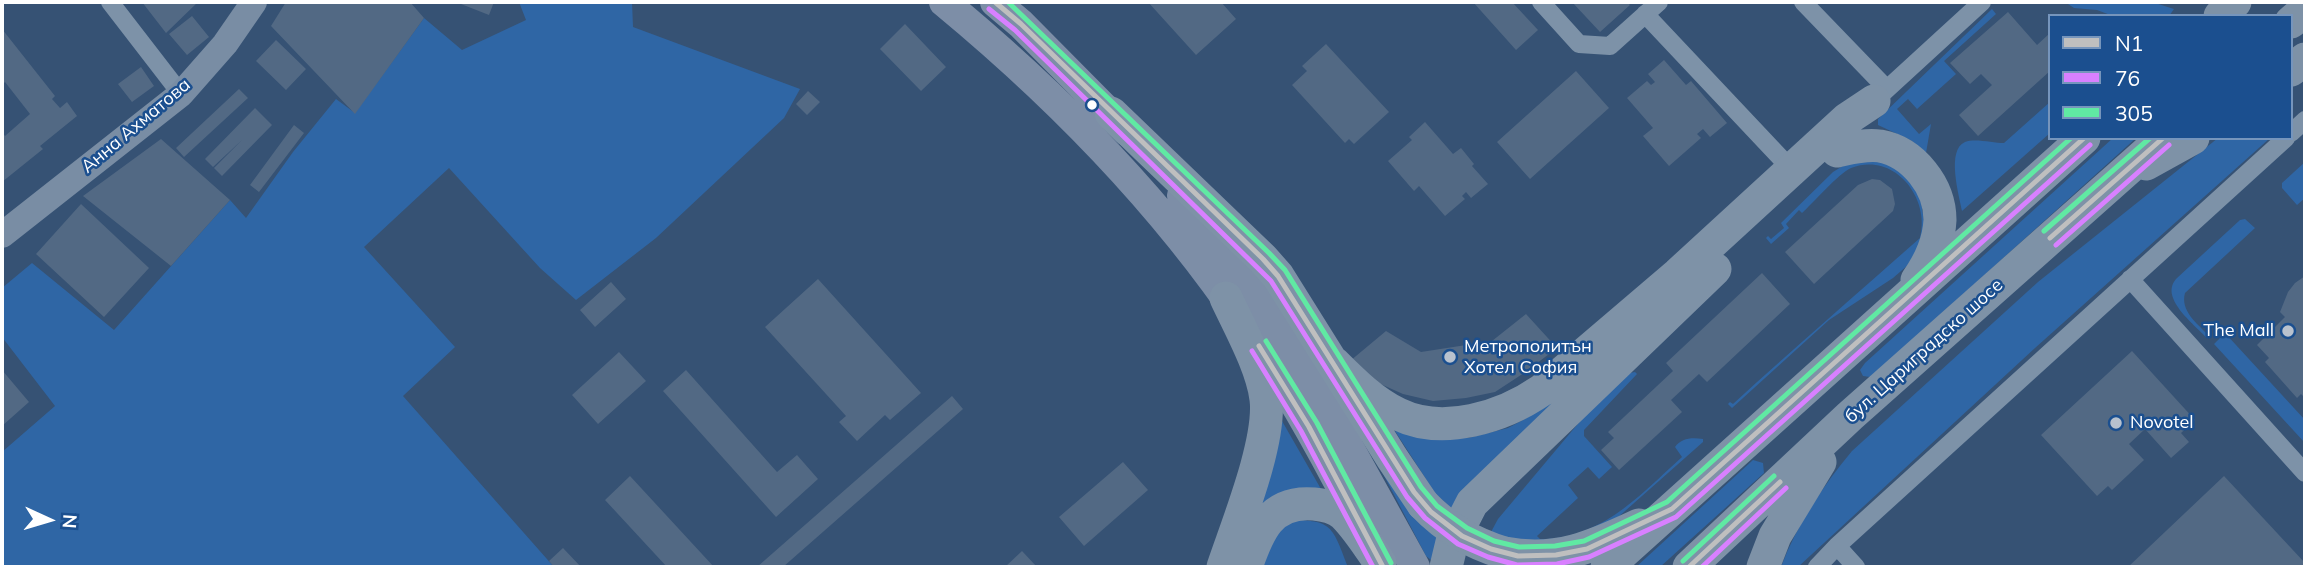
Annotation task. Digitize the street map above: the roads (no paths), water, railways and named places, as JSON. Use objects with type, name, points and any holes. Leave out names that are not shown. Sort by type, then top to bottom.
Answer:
[{"type":"highway","points":[[2222,14],[2235,2]]},
{"type":"highway","points":[[1334,363],[1358,387],[1391,411],[1406,418],[1459,422],[1485,418],[1523,403],[1678,274],[1847,119],[1881,95]]},
{"type":"highway","points":[[1446,567],[1458,529],[1472,503],[1837,151],[1856,131],[1881,95]]},
{"type":"highway","points":[[1111,113],[1278,276],[1392,458],[1423,504],[1441,522],[1461,536],[1504,553],[1543,556],[1572,553],[1601,543],[1672,509]]},
{"type":"highway","points":[[1607,567],[2082,140]]},
{"type":"highway","name":"бул. Цариградско шосе","points":[[1689,567],[1850,416],[2161,140]]},
{"type":"highway","points":[[2116,180],[2189,140]]},
{"type":"highway","points":[[1837,151],[1879,146],[1905,155],[1924,174],[1937,202],[1940,219],[1928,262],[1888,314]]},
{"type":"highway","points":[[1223,567],[1257,460],[1267,412],[1260,375],[1226,298]]},
{"type":"highway","points":[[1763,567],[1775,536],[1793,504],[1850,416]]},
{"type":"highway","points":[[1246,567],[1266,522],[1286,508],[1308,503],[1335,509],[1345,516],[1382,565]]},
{"type":"main road","points":[[944,2],[1010,57],[1088,133],[1159,213],[1226,298],[1291,397],[1382,565]]},
{"type":"main road","points":[[995,2],[1111,113],[1175,187],[1231,260],[1316,388],[1415,567]]},
{"type":"street","points":[[110,2],[181,94]]},
{"type":"street","name":"Анна Ахматова","points":[[2,234],[181,94],[225,44],[254,2]]},
{"type":"street","points":[[1541,2],[1579,44],[1610,46],[1659,2]]},
{"type":"street","points":[[1803,2],[1881,95],[1982,2]]},
{"type":"street","points":[[1645,14],[1793,171]]},
{"type":"street","points":[[1817,567],[2284,140]]},
{"type":"street","points":[[2130,279],[2305,474]]},
{"type":"street","points":[[1837,546],[1856,567]]},
{"type":"place","name":"The Mall","points":[[2288,331]]},
{"type":"place","name":"Метрополитън Хотел София","points":[[1450,357]]},
{"type":"place","name":"Novotel","points":[[2116,423]]}]
